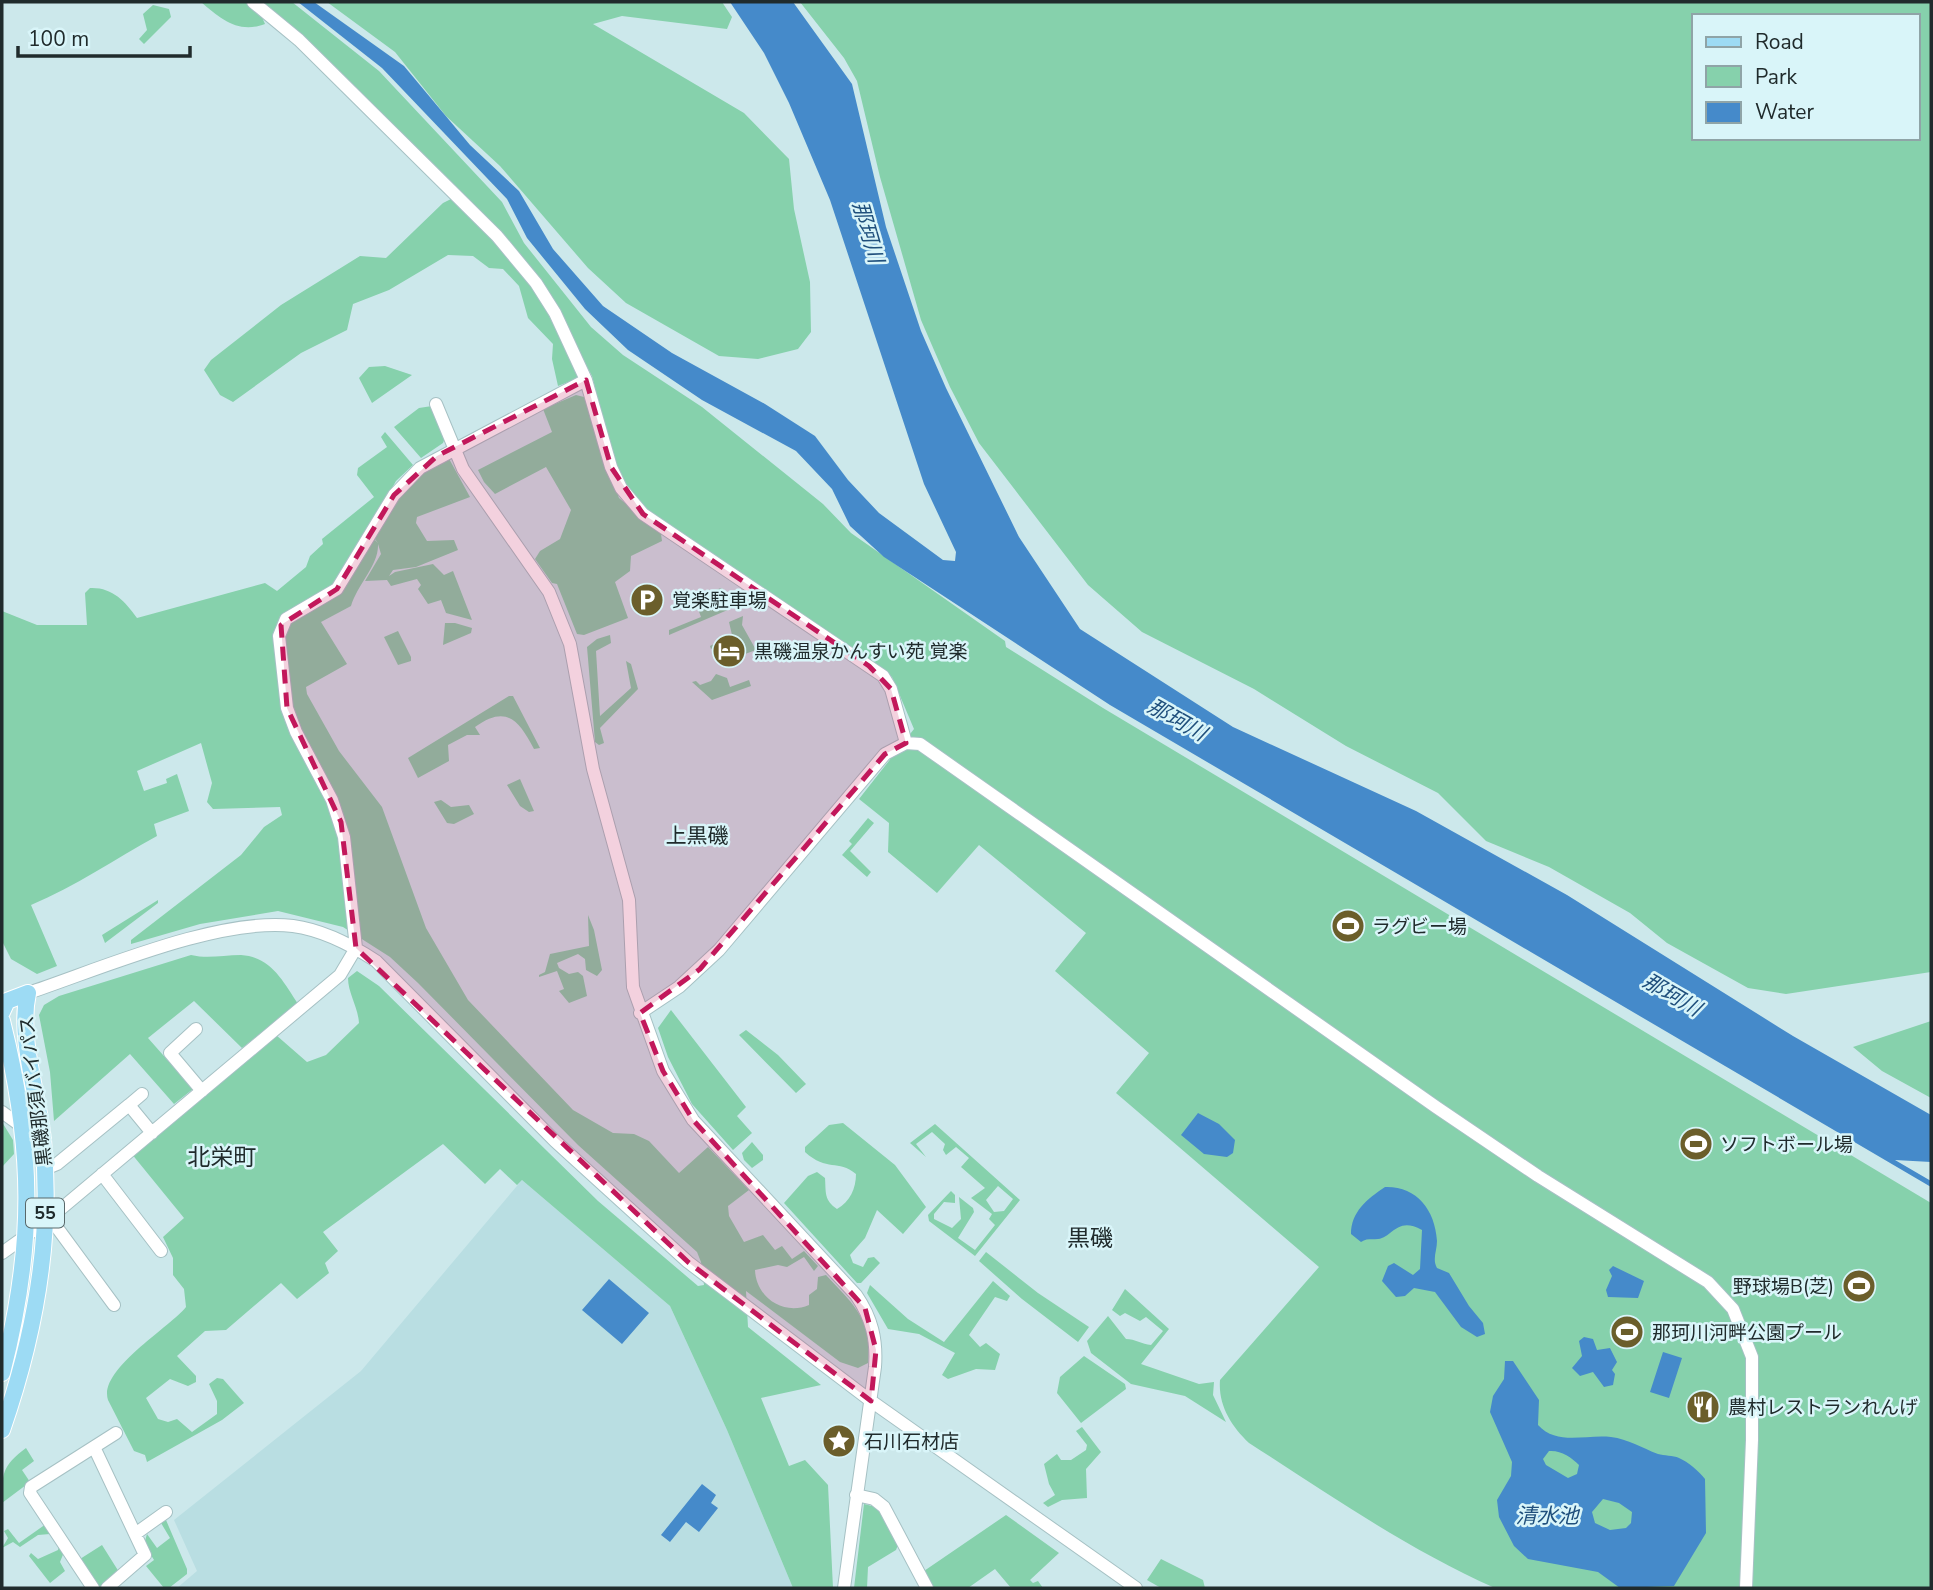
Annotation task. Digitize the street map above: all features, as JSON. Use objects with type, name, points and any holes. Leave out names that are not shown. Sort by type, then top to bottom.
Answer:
[{"type":"main road","name":"黒磯那須バイパス","points":[[2,1012],[7,1001],[28,993]]},
{"type":"main road","name":"黒磯那須バイパス","points":[[2,1430],[29,1342],[47,1220],[39,1108],[23,1016],[28,993]]},
{"type":"main road","name":"黒磯那須バイパス","points":[[2,1021],[24,1128],[27,1236],[19,1301],[2,1373]]},
{"type":"street","points":[[253,2],[299,40],[497,236],[536,284],[555,313],[586,380],[611,467],[628,497],[643,514],[883,676],[891,689],[905,743]]},
{"type":"street","points":[[2,1253],[47,1220],[341,975],[356,948],[341,822],[296,733],[287,708],[280,665],[281,625],[286,619],[337,589],[406,480],[452,449],[586,380]]},
{"type":"street","points":[[436,404],[452,449],[474,489],[549,592],[570,644],[593,769],[629,900],[630,969],[640,1013],[663,1071],[693,1120],[865,1308],[875,1336],[871,1401],[844,1588]]},
{"type":"street","points":[[640,1013],[700,970],[885,754],[905,743],[920,744],[1436,1107],[1538,1176],[1708,1282],[1725,1296],[1740,1322],[1754,1372],[1746,1588]]},
{"type":"street","points":[[28,993],[185,941],[240,927],[293,926],[324,933],[356,948],[376,961],[555,1141],[688,1262],[871,1401],[1129,1587]]},
{"type":"street","points":[[197,1029],[170,1053],[202,1091]]},
{"type":"street","points":[[44,1169],[57,1164],[142,1094]]},
{"type":"street","points":[[129,1105],[152,1133]]},
{"type":"street","points":[[2,1112],[24,1128]]},
{"type":"street","points":[[102,1174],[161,1251]]},
{"type":"street","points":[[47,1220],[114,1305]]},
{"type":"street","points":[[93,1588],[30,1493],[31,1488],[116,1433]]},
{"type":"street","points":[[94,1447],[145,1555],[107,1588]]},
{"type":"street","points":[[856,1495],[874,1499],[884,1507],[927,1588]]},
{"type":"street","points":[[135,1534],[166,1512]]},
{"type":"highlighted area","points":[[586,380],[611,467],[643,514],[869,666],[891,689],[906,743],[885,754],[700,969],[640,1013],[663,1071],[693,1120],[865,1308],[876,1350],[871,1401],[688,1262],[356,948],[341,822],[287,708],[281,625],[337,589],[394,495],[437,456]]},
{"type":"shaded area","points":[[522,1180],[670,1306],[727,1430],[793,1588],[177,1588],[197,1571],[174,1520],[361,1371]]},
{"type":"green space","points":[[201,2],[245,2],[261,15],[265,24],[255,27],[238,26],[223,19]]},
{"type":"green space","points":[[263,2],[292,2],[379,71],[502,202],[524,243],[591,327],[623,355],[702,407],[823,504],[851,533],[1005,641],[1006,647],[1103,708],[1931,1203],[1931,1588],[1495,1588],[1400,1539],[1249,1443],[1227,1414],[1221,1398],[1220,1380],[1319,1267],[1116,1093],[1149,1053],[1055,971],[1086,933],[979,845],[937,893],[888,852],[889,823],[859,799],[914,729],[892,677],[651,514],[626,488],[614,464],[592,376],[540,281],[502,232],[318,50]]},
{"type":"green space","points":[[327,2],[722,2],[732,17],[727,29],[622,16],[593,24],[744,113],[789,159],[794,209],[810,282],[811,332],[798,349],[758,359],[719,356],[626,303],[588,268],[500,166],[446,116],[395,52]]},
{"type":"green space","points":[[800,2],[1931,2],[1931,972],[1786,994],[1748,988],[1667,943],[1630,913],[1549,867],[1486,841],[1438,793],[1346,746],[1254,689],[1142,632],[1088,585],[979,443],[950,387],[921,320],[880,177],[857,81],[844,58]]},
{"type":"green space","points":[[153,5],[169,9],[171,17],[144,44],[139,39],[147,30],[143,14]]},
{"type":"green space","points":[[453,198],[535,287],[578,375],[576,379],[558,386],[552,359],[553,344],[528,318],[519,286],[503,269],[489,268],[473,256],[448,255],[389,290],[353,304],[347,330],[301,353],[233,402],[220,395],[204,370],[211,360],[281,305],[360,256],[386,258],[443,203]]},
{"type":"green space","points":[[385,366],[412,375],[372,403],[359,378],[369,367]]},
{"type":"green space","points":[[576,395],[584,397],[619,498],[661,534],[662,541],[631,556],[630,571],[615,582],[628,618],[584,635],[577,634],[557,584],[552,583],[535,559],[540,551],[560,539],[571,510],[546,467],[495,494],[478,470],[552,432],[543,409]]},
{"type":"green space","points":[[432,406],[445,438],[443,443],[421,458],[394,427],[419,408]]},
{"type":"green space","points":[[385,432],[413,465],[396,481],[367,532],[378,543],[374,538],[404,492],[447,455],[470,497],[417,517],[416,523],[427,541],[454,540],[458,550],[416,567],[393,570],[389,576],[395,572],[433,564],[444,575],[453,571],[472,620],[446,613],[441,600],[428,604],[418,589],[421,585],[417,579],[391,586],[387,580],[365,581],[381,554],[378,544],[375,560],[351,606],[321,622],[347,664],[306,687],[307,694],[339,751],[382,807],[426,928],[468,1000],[573,1110],[613,1133],[634,1134],[649,1141],[679,1173],[708,1147],[749,1190],[728,1206],[729,1216],[744,1242],[763,1235],[775,1250],[782,1246],[792,1259],[804,1251],[818,1266],[814,1271],[804,1257],[787,1267],[778,1265],[755,1270],[760,1288],[773,1302],[790,1308],[809,1305],[809,1295],[817,1289],[818,1277],[826,1275],[859,1314],[867,1335],[868,1363],[858,1368],[840,1362],[746,1291],[748,1327],[821,1385],[761,1398],[789,1466],[805,1460],[828,1485],[833,1588],[793,1588],[727,1430],[670,1306],[522,1180],[517,1185],[500,1169],[485,1184],[443,1144],[323,1232],[338,1251],[325,1263],[329,1273],[297,1299],[281,1283],[226,1330],[205,1331],[177,1356],[196,1376],[196,1382],[188,1386],[170,1379],[146,1398],[158,1419],[168,1422],[177,1419],[192,1432],[217,1414],[217,1401],[209,1384],[217,1378],[223,1379],[244,1403],[222,1420],[147,1462],[145,1455],[134,1451],[108,1400],[108,1388],[124,1363],[186,1307],[184,1289],[173,1275],[173,1258],[163,1237],[184,1218],[131,1153],[276,1035],[307,1062],[326,1055],[359,1023],[348,978],[357,971],[379,986],[598,1201],[698,1286],[704,1285],[697,1252],[578,1145],[390,957],[343,927],[278,911],[200,924],[131,944],[131,940],[241,855],[264,827],[282,815],[280,807],[213,809],[207,802],[212,783],[201,743],[137,771],[144,791],[167,783],[166,779],[177,774],[189,811],[154,824],[157,836],[80,881],[31,905],[57,966],[37,974],[11,959],[2,941],[2,611],[37,625],[87,625],[85,593],[90,588],[105,590],[117,596],[137,618],[265,583],[277,591],[306,567],[310,556],[323,544],[322,539],[374,497],[357,475],[358,468],[387,447],[381,437]]},
{"type":"green space","points":[[721,588],[744,603],[669,635],[669,630],[701,617],[694,598]]},
{"type":"green space","points":[[743,616],[742,625],[756,650],[745,654],[735,638],[711,649],[710,646],[732,635],[729,622]]},
{"type":"green space","points":[[445,623],[472,628],[471,633],[443,645]]},
{"type":"green space","points":[[398,631],[411,661],[398,665],[384,637]]},
{"type":"green space","points":[[610,635],[611,643],[596,651],[600,716],[631,688],[626,661],[631,664],[638,689],[600,728],[604,743],[599,745],[595,742],[587,647],[597,639]]},
{"type":"green space","points":[[716,674],[727,678],[730,687],[749,680],[751,686],[712,700],[692,682],[696,681],[700,685],[711,681]]},
{"type":"green space","points":[[513,696],[540,748],[534,749],[523,731],[511,719],[496,717],[475,727],[480,735],[467,735],[448,745],[449,761],[418,778],[408,758]]},
{"type":"green space","points":[[520,779],[534,811],[529,812],[520,806],[507,785]]},
{"type":"green space","points":[[441,800],[451,807],[469,805],[474,814],[454,824],[447,823],[434,802]]},
{"type":"green space","points":[[868,818],[874,823],[850,851],[871,872],[867,877],[842,855],[852,844],[849,841]]},
{"type":"green space","points":[[158,900],[158,903],[105,943],[102,935]]},
{"type":"green space","points":[[588,915],[594,930],[602,970],[597,976],[586,970],[585,959],[578,954],[557,963],[559,968],[569,974],[578,972],[583,976],[587,996],[569,1003],[559,991],[564,989],[557,971],[539,975],[545,972],[550,954],[589,946]]},
{"type":"green space","points":[[191,955],[241,955],[260,960],[275,972],[298,1004],[242,1048],[194,1001],[148,1038],[193,1089],[174,1104],[130,1054],[54,1121],[50,1072],[39,1015],[44,1005],[59,996]]},
{"type":"green space","points":[[671,1010],[746,1107],[737,1116],[752,1133],[733,1150],[692,1104],[668,1057],[658,1028]]},
{"type":"green space","points":[[1931,1021],[1931,1098],[1882,1071],[1853,1047]]},
{"type":"green space","points":[[746,1030],[778,1055],[806,1084],[796,1093],[739,1035]]},
{"type":"green space","points":[[2,1122],[13,1140],[14,1154],[2,1167]]},
{"type":"green space","points":[[843,1123],[895,1165],[926,1207],[903,1234],[877,1210],[865,1238],[850,1255],[853,1263],[863,1267],[868,1258],[874,1257],[880,1263],[861,1283],[857,1283],[784,1203],[808,1176],[817,1172],[825,1178],[826,1196],[833,1206],[837,1209],[849,1199],[856,1174],[844,1167],[820,1162],[805,1152],[805,1147],[829,1125]]},
{"type":"green space","points":[[935,1124],[1020,1200],[975,1256],[929,1221],[928,1215],[951,1191],[955,1195],[955,1203],[944,1202],[934,1214],[934,1219],[952,1228],[961,1219],[959,1197],[973,1208],[974,1212],[958,1238],[975,1250],[995,1225],[989,1219],[992,1214],[971,1198],[985,1188],[961,1167],[969,1158],[956,1147],[946,1155],[943,1150],[945,1144],[932,1132],[916,1144],[926,1157],[910,1143]],"holes":[[[998,1186],[1013,1199],[1004,1211],[994,1212],[986,1200]]]},
{"type":"green space","points":[[752,1142],[763,1155],[763,1160],[752,1168],[744,1160],[742,1153]]},
{"type":"green space","points":[[986,1252],[1038,1293],[1089,1327],[1078,1342],[1022,1299],[979,1261]]},
{"type":"green space","points":[[993,1281],[1010,1296],[1007,1301],[995,1297],[969,1335],[980,1347],[986,1343],[1000,1354],[995,1370],[976,1369],[948,1379],[942,1375],[955,1353],[919,1334],[888,1329],[867,1293],[870,1285],[908,1319],[944,1342]]},
{"type":"green space","points":[[1125,1289],[1169,1329],[1141,1364],[1199,1384],[1214,1382],[1213,1395],[1226,1422],[1185,1396],[1131,1384],[1091,1353],[1087,1341],[1108,1316],[1126,1339],[1151,1345],[1163,1331],[1146,1317],[1140,1321],[1125,1313],[1120,1316],[1112,1310]]},
{"type":"green space","points":[[1084,1356],[1125,1384],[1126,1389],[1081,1423],[1057,1393],[1060,1377]]},
{"type":"green space","points":[[1082,1427],[1101,1452],[1086,1469],[1087,1498],[1062,1500],[1048,1507],[1043,1503],[1055,1495],[1044,1464],[1057,1454],[1061,1460],[1071,1460],[1086,1450],[1087,1445],[1076,1431]]},
{"type":"green space","points":[[26,1448],[34,1461],[22,1470],[30,1482],[2,1503],[5,1471],[12,1460]]},
{"type":"green space","points":[[864,1504],[880,1508],[898,1545],[896,1550],[868,1567],[867,1588],[854,1588]]},
{"type":"green space","points":[[1006,1515],[1059,1553],[1030,1580],[1033,1583],[1038,1581],[1043,1588],[1011,1588],[995,1569],[968,1588],[934,1588],[924,1571]]},
{"type":"green space","points":[[166,1520],[187,1569],[187,1574],[169,1588],[164,1588],[146,1566],[154,1560],[144,1544],[147,1534],[157,1548],[170,1538],[161,1523]]},
{"type":"green space","points":[[46,1524],[64,1552],[60,1562],[65,1571],[50,1583],[29,1556],[31,1553],[38,1559],[58,1550],[59,1546],[50,1534],[38,1535],[20,1547],[13,1542],[2,1548],[8,1538],[4,1531],[8,1529],[19,1543]]},
{"type":"green space","points":[[102,1545],[119,1572],[98,1588],[80,1559]]},
{"type":"green space","points":[[1161,1559],[1203,1580],[1205,1588],[1161,1588],[1147,1580]]},
{"type":"water","name":"那珂川","points":[[298,2],[314,2],[404,66],[470,145],[519,191],[553,249],[603,306],[672,353],[765,404],[815,436],[848,480],[879,513],[943,560],[955,561],[956,552],[924,484],[830,200],[789,103],[764,53],[730,2],[793,2],[852,84],[886,227],[921,331],[946,388],[1019,537],[1080,629],[1233,727],[1416,811],[1567,895],[1793,1036],[1931,1115],[1931,1162],[1895,1160],[1931,1181],[1931,1187],[1110,705],[884,557],[850,526],[832,489],[796,451],[702,400],[628,350],[585,309],[527,238],[507,199],[382,68]]},
{"type":"water","points":[[1198,1113],[1219,1124],[1235,1140],[1233,1153],[1227,1157],[1204,1154],[1181,1135]]},
{"type":"water","points":[[1385,1187],[1415,1195],[1428,1210],[1437,1241],[1437,1268],[1449,1273],[1483,1323],[1485,1334],[1477,1337],[1461,1327],[1435,1292],[1414,1288],[1405,1296],[1396,1297],[1382,1281],[1388,1266],[1394,1263],[1413,1275],[1420,1269],[1422,1230],[1414,1226],[1401,1226],[1378,1239],[1361,1242],[1351,1234],[1354,1219],[1361,1207]]},
{"type":"water","points":[[1613,1266],[1644,1281],[1638,1298],[1608,1297],[1606,1290],[1612,1276],[1609,1270]]},
{"type":"water","points":[[609,1279],[649,1313],[622,1344],[582,1310]]},
{"type":"water","points":[[1584,1337],[1593,1339],[1597,1350],[1610,1348],[1617,1362],[1612,1370],[1615,1374],[1613,1385],[1604,1387],[1593,1372],[1580,1376],[1572,1368],[1582,1356],[1579,1341]]},
{"type":"water","points":[[1663,1352],[1682,1358],[1669,1398],[1650,1392]]},
{"type":"water","name":"清水池","points":[[1505,1361],[1513,1361],[1539,1400],[1538,1425],[1554,1435],[1572,1438],[1601,1436],[1623,1440],[1658,1454],[1679,1458],[1703,1476],[1706,1533],[1674,1586],[1620,1588],[1598,1572],[1528,1559],[1514,1546],[1499,1517],[1497,1500],[1511,1476],[1512,1462],[1490,1412],[1493,1396],[1504,1379]],"holes":[[[1549,1451],[1562,1453],[1573,1459],[1579,1465],[1577,1474],[1568,1478],[1546,1465],[1543,1459]],[[1603,1499],[1619,1503],[1632,1512],[1631,1523],[1626,1528],[1610,1530],[1595,1523],[1592,1512]]]},
{"type":"water","points":[[702,1484],[716,1495],[711,1503],[718,1508],[699,1532],[686,1522],[670,1542],[661,1535]]},
{"type":"place","name":"覚楽駐車場","points":[[647,600]]},
{"type":"place","name":"黒磯温泉かんすい苑 覚楽","points":[[729,651]]},
{"type":"place","name":"ラグビー場","points":[[1348,926]]},
{"type":"place","name":"ソフトボール場","points":[[1696,1144]]},
{"type":"place","name":"野球場B(芝)","points":[[1859,1286]]},
{"type":"place","name":"那珂川河畔公園プール","points":[[1627,1332]]},
{"type":"place","name":"農村レストランれんげ","points":[[1703,1407]]},
{"type":"place","name":"石川石材店","points":[[839,1441]]},
{"type":"district","name":"上黒磯","points":[[697,836]]},
{"type":"district","name":"北栄町","points":[[222,1157]]},
{"type":"district","name":"黒磯","points":[[1090,1238]]}]
